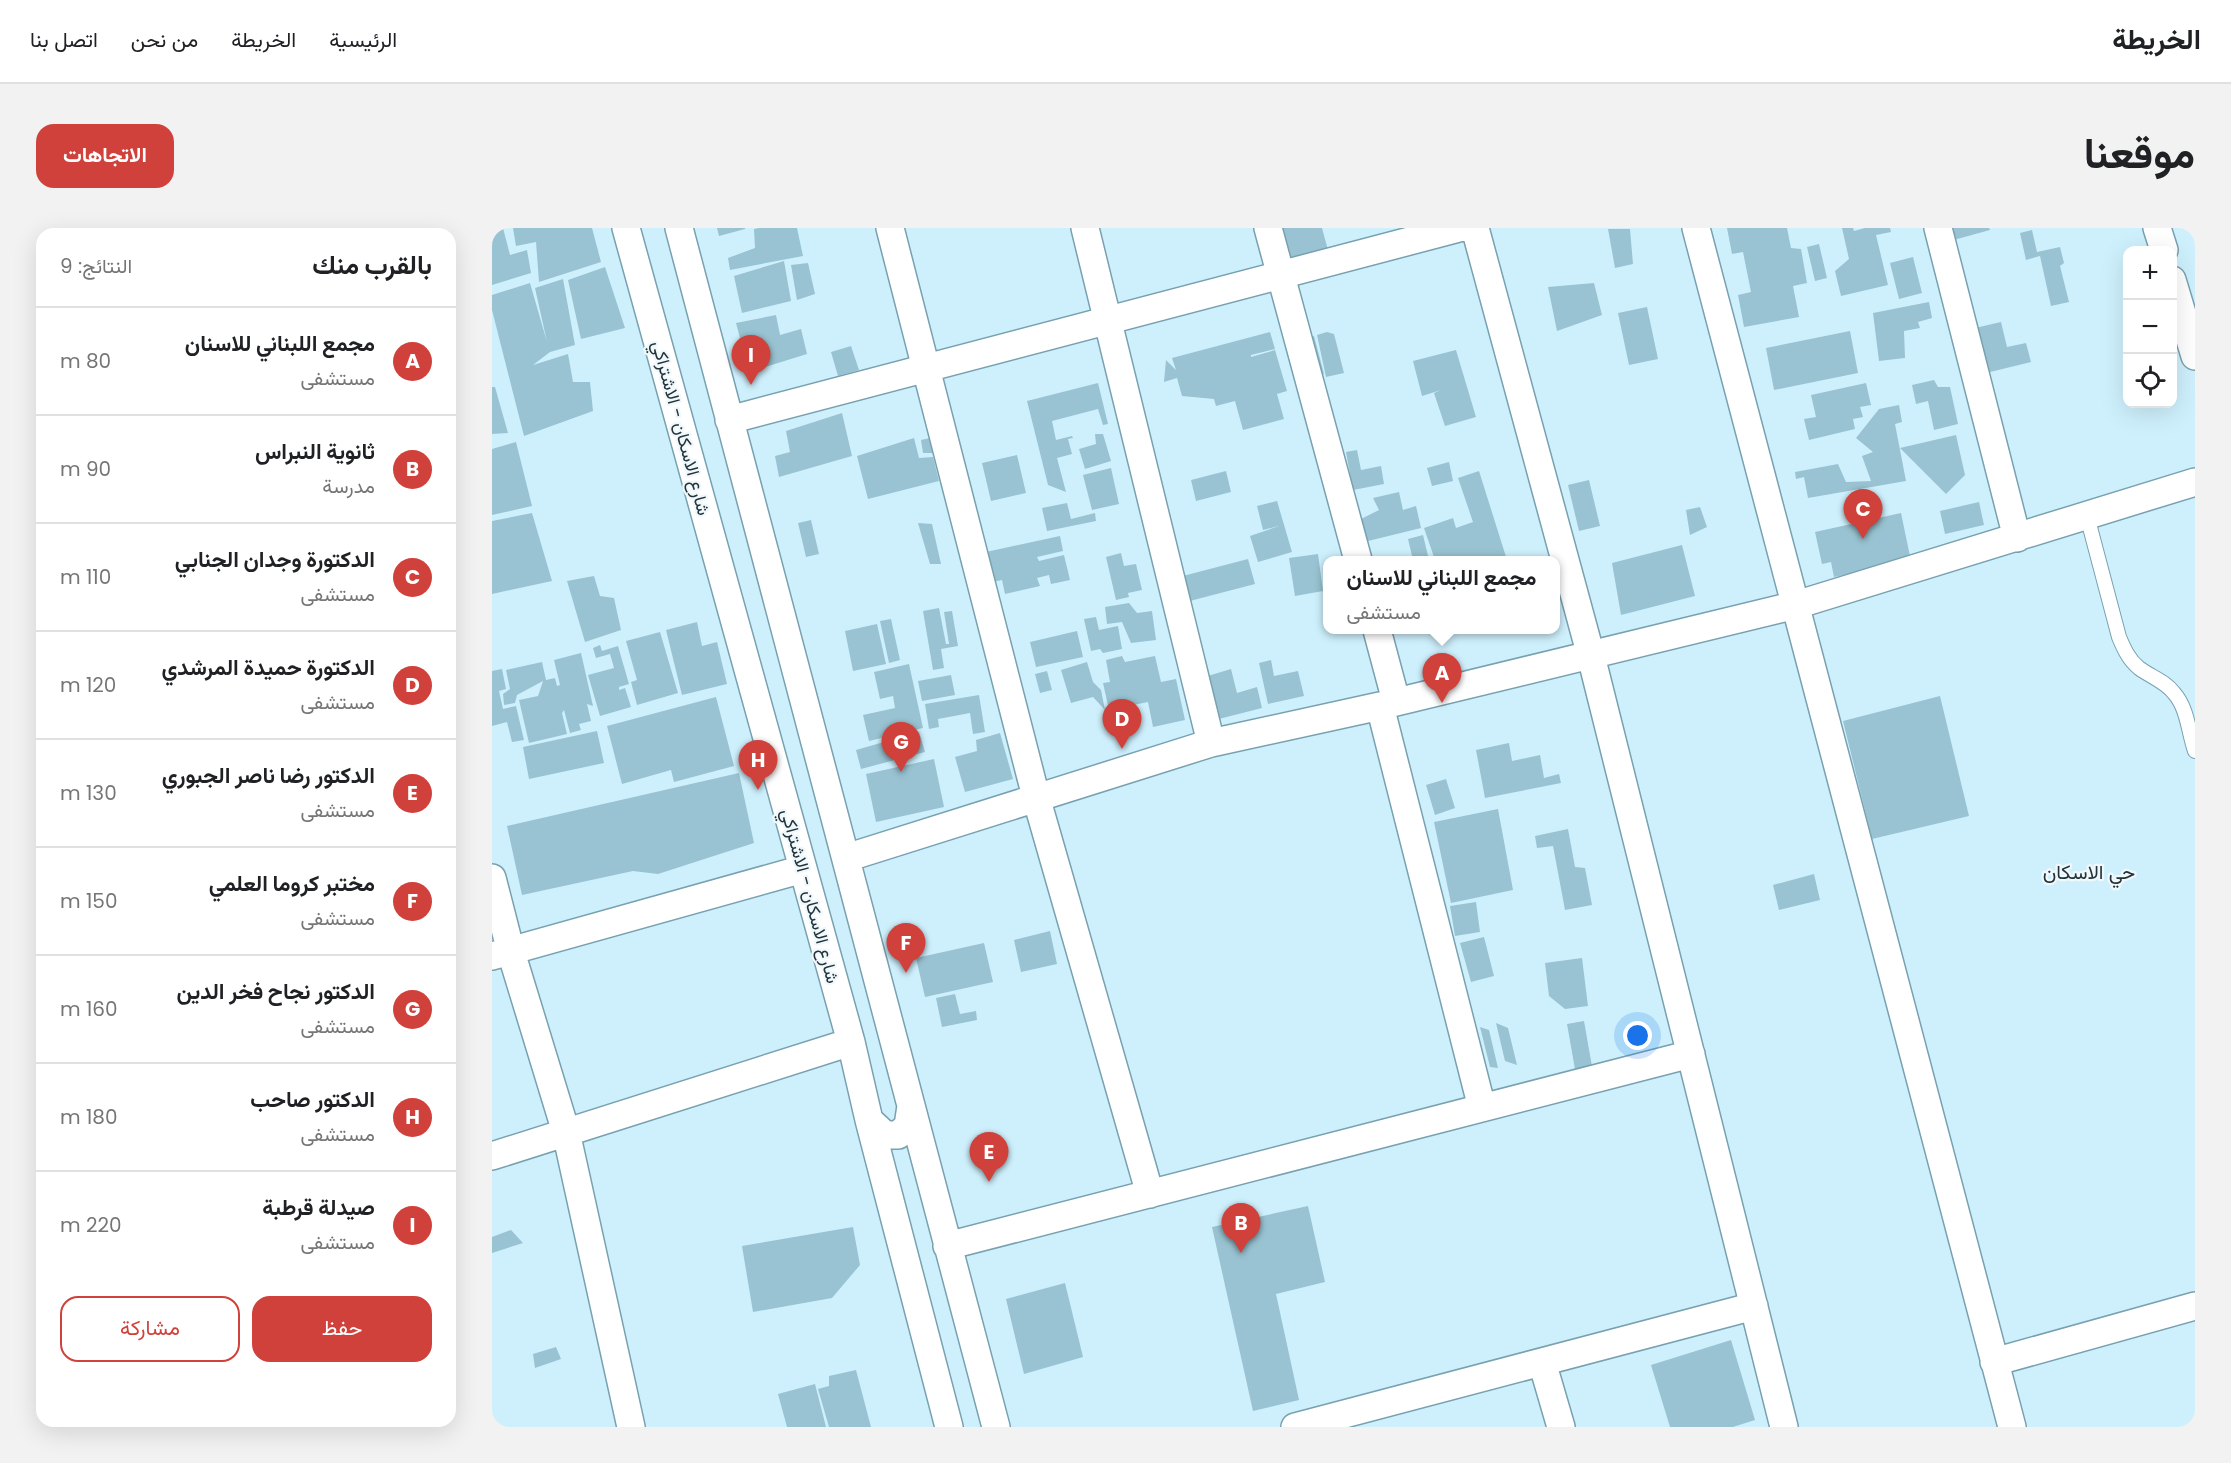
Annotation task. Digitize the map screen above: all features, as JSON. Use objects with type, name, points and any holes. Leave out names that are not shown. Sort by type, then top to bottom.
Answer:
[{"type":"street","name":"شارع الاسكان - الاشتراكي","points":[[626,228],[851,1042],[949,1427]]},
{"type":"street","points":[[679,228],[996,1427]]},
{"type":"street","points":[[890,228],[1036,797],[1150,1194]]},
{"type":"street","points":[[1085,228],[1211,743]]},
{"type":"street","points":[[1268,228],[1357,556]]},
{"type":"street","points":[[729,420],[1459,228]]},
{"type":"street","points":[[1474,228],[1591,656],[1784,1427]]},
{"type":"street","points":[[1696,228],[2012,1427]]},
{"type":"street","points":[[1938,228],[2017,538]]},
{"type":"street","points":[[2157,228],[2163,246]]},
{"type":"street","points":[[2177,297],[2195,356]]},
{"type":"street","points":[[846,858],[1211,743],[1388,704],[1796,605],[2195,482]]},
{"type":"street","points":[[1378,634],[1388,704],[1482,1108]]},
{"type":"street","points":[[502,954],[803,869]]},
{"type":"street","points":[[492,878],[502,954],[566,1131],[630,1427]]},
{"type":"street","points":[[492,1156],[851,1042]]},
{"type":"street","points":[[948,1246],[1691,1054]]},
{"type":"street","points":[[869,1120],[885,1135],[898,1135],[908,1126],[911,1106]]},
{"type":"street","points":[[1295,1427],[1376,1417],[1542,1362],[1754,1306]]},
{"type":"street","points":[[1994,1362],[2195,1306]]},
{"type":"street","points":[[1542,1362],[1561,1427]]},
{"type":"lane","points":[[2087,516],[2123,649],[2140,669],[2164,683],[2182,704],[2195,751]]},
{"type":"building","points":[[492,228],[503,228],[510,255],[527,250],[531,273],[492,285]]},
{"type":"building","points":[[513,228],[592,228],[601,262],[539,282],[536,242],[516,246]]},
{"type":"building","points":[[717,228],[745,228],[745,229],[719,236]]},
{"type":"building","points":[[797,228],[803,256],[730,270],[728,258],[755,248],[754,229]]},
{"type":"building","points":[[1274,228],[1322,228],[1328,250],[1283,262]]},
{"type":"building","points":[[1727,228],[1787,228],[1791,248],[1801,249],[1807,283],[1793,286],[1799,317],[1744,327],[1738,295],[1751,292],[1743,252],[1732,254]]},
{"type":"building","points":[[1842,228],[1853,228],[1854,231],[1865,228],[1890,228],[1891,232],[1876,235],[1888,285],[1841,296],[1835,271],[1849,259]]},
{"type":"building","points":[[1946,228],[1989,228],[1990,230],[1950,241]]},
{"type":"building","points":[[1608,229],[1630,229],[1633,264],[1615,268]]},
{"type":"building","points":[[2032,230],[2037,252],[2060,247],[2064,263],[2060,266],[2069,302],[2051,306],[2040,256],[2026,260],[2020,233]]},
{"type":"building","points":[[1819,244],[1827,278],[1815,281],[1807,247]]},
{"type":"building","points":[[1913,257],[1922,293],[1899,299],[1890,263]]},
{"type":"building","points":[[784,261],[791,301],[742,313],[734,276]]},
{"type":"building","points":[[808,263],[815,294],[797,300],[791,265]]},
{"type":"building","points":[[605,267],[625,328],[581,339],[568,280]]},
{"type":"building","points":[[563,279],[575,345],[550,352],[533,365],[568,354],[573,382],[590,382],[593,411],[524,436],[492,310],[492,295],[530,283],[547,342],[535,288]]},
{"type":"building","points":[[1594,283],[1602,315],[1557,331],[1548,287]]},
{"type":"building","points":[[1929,302],[1932,318],[1918,322],[1920,328],[1904,331],[1905,358],[1879,361],[1873,313]]},
{"type":"building","points":[[1647,307],[1658,359],[1629,365],[1618,313]]},
{"type":"building","points":[[776,315],[780,335],[801,329],[807,354],[749,372],[736,323]]},
{"type":"building","points":[[2001,322],[2007,347],[2026,343],[2031,362],[1986,373],[1975,328]]},
{"type":"building","points":[[1850,331],[1858,373],[1774,390],[1766,348]]},
{"type":"building","points":[[1270,332],[1275,349],[1251,355],[1251,357],[1275,350],[1287,391],[1277,394],[1284,419],[1243,430],[1235,401],[1216,406],[1214,399],[1182,396],[1177,378],[1164,382],[1166,360],[1176,370],[1172,358]]},
{"type":"building","points":[[1327,332],[1334,334],[1344,373],[1326,377],[1317,335]]},
{"type":"building","points":[[1314,336],[1324,374],[1313,378],[1302,339]]},
{"type":"building","points":[[851,346],[859,370],[838,376],[831,352]]},
{"type":"building","points":[[1456,350],[1476,417],[1445,426],[1434,393],[1441,390],[1422,396],[1413,361]]},
{"type":"building","points":[[1934,380],[1938,387],[1950,387],[1958,424],[1934,430],[1928,401],[1916,404],[1912,385]]},
{"type":"building","points":[[1098,383],[1108,424],[1103,425],[1098,409],[1052,421],[1056,440],[1072,436],[1073,438],[1068,439],[1072,454],[1057,458],[1066,492],[1048,485],[1027,401]]},
{"type":"building","points":[[1866,383],[1871,405],[1860,407],[1863,417],[1853,419],[1855,429],[1809,440],[1804,419],[1816,417],[1811,395]]},
{"type":"building","points":[[492,387],[495,387],[508,433],[492,434]]},
{"type":"building","points":[[1899,405],[1902,422],[1895,424],[1906,481],[1808,498],[1804,477],[1796,479],[1795,472],[1838,464],[1846,482],[1871,481],[1862,456],[1873,452],[1856,438],[1879,409]]},
{"type":"building","points":[[842,413],[852,456],[779,477],[775,456],[790,452],[786,431]]},
{"type":"building","points":[[1095,434],[1103,434],[1111,461],[1085,469],[1079,449],[1096,444]]},
{"type":"building","points":[[1956,435],[1965,475],[1946,494],[1900,448]]},
{"type":"building","points":[[914,438],[919,458],[933,457],[939,481],[868,499],[857,456]]},
{"type":"building","points":[[930,438],[934,453],[923,453],[921,440]]},
{"type":"building","points":[[516,442],[532,506],[492,515],[492,449]]},
{"type":"building","points":[[1357,450],[1361,470],[1381,466],[1384,484],[1353,490],[1346,452]]},
{"type":"building","points":[[1017,455],[1026,493],[991,501],[982,463]]},
{"type":"building","points":[[1449,462],[1453,481],[1432,486],[1427,468]]},
{"type":"building","points":[[1111,468],[1119,504],[1092,510],[1083,475]]},
{"type":"building","points":[[1226,471],[1231,492],[1196,501],[1191,480]]},
{"type":"building","points":[[1479,471],[1506,556],[1434,556],[1424,528],[1453,518],[1456,528],[1473,522],[1458,478]]},
{"type":"building","points":[[1589,480],[1600,526],[1579,531],[1568,485]]},
{"type":"building","points":[[1399,492],[1403,510],[1416,506],[1421,528],[1360,543],[1355,522],[1379,510],[1373,498]]},
{"type":"building","points":[[1277,501],[1292,552],[1258,562],[1250,536],[1279,526],[1263,530],[1257,506]]},
{"type":"building","points":[[1979,502],[1984,525],[1945,534],[1940,511]]},
{"type":"building","points":[[1067,503],[1071,519],[1095,513],[1096,521],[1047,531],[1042,508]]},
{"type":"building","points":[[1700,507],[1707,527],[1690,535],[1686,510]]},
{"type":"building","points":[[532,513],[552,581],[492,594],[492,521]]},
{"type":"building","points":[[1901,513],[1911,561],[1834,577],[1831,562],[1822,564],[1815,532]]},
{"type":"building","points":[[811,520],[819,554],[806,557],[798,523]]},
{"type":"building","points":[[918,523],[932,524],[941,564],[930,564]]},
{"type":"building","points":[[1423,535],[1428,556],[1412,556],[1408,539]]},
{"type":"building","points":[[1060,536],[1063,551],[1037,557],[1039,561],[1064,555],[1070,580],[1051,584],[1049,575],[1037,578],[1040,586],[1005,594],[1002,580],[993,582],[986,552]]},
{"type":"building","points":[[1682,545],[1695,596],[1621,615],[1612,563]]},
{"type":"building","points":[[1121,553],[1124,566],[1136,564],[1142,590],[1128,593],[1129,597],[1116,600],[1106,557]]},
{"type":"building","points":[[1318,554],[1323,591],[1295,596],[1289,558]]},
{"type":"building","points":[[1248,559],[1255,584],[1186,602],[1179,577]]},
{"type":"building","points":[[594,576],[600,596],[614,598],[621,630],[585,642],[567,581]]},
{"type":"building","points":[[1129,603],[1137,613],[1152,611],[1156,640],[1131,643],[1122,622],[1107,624],[1105,607]]},
{"type":"building","points":[[939,608],[946,644],[949,644],[944,612],[952,611],[958,646],[941,649],[944,668],[933,670],[923,611]]},
{"type":"building","points":[[1096,617],[1099,630],[1118,626],[1122,649],[1103,653],[1100,649],[1091,651],[1084,619]]},
{"type":"building","points":[[891,619],[900,660],[889,663],[880,621]]},
{"type":"building","points":[[697,622],[702,646],[717,642],[727,684],[682,695],[666,630]]},
{"type":"building","points":[[877,624],[886,664],[853,671],[845,631]]},
{"type":"building","points":[[1077,631],[1083,657],[1036,667],[1030,642]]},
{"type":"building","points":[[660,632],[678,693],[637,705],[631,682],[637,680],[626,641]]},
{"type":"building","points":[[600,645],[602,651],[618,646],[629,684],[619,687],[619,690],[625,688],[631,707],[600,716],[588,675],[614,668],[610,654],[596,658],[593,648]]},
{"type":"building","points":[[581,653],[593,706],[587,704],[591,721],[579,724],[581,730],[570,733],[564,710],[562,713],[567,734],[529,743],[519,700],[538,696],[543,681],[517,695],[515,703],[504,705],[503,694],[510,689],[506,670],[542,662],[546,680],[555,678],[557,686],[560,685],[554,660]]},
{"type":"building","points":[[1122,656],[1125,662],[1155,656],[1161,682],[1176,679],[1185,720],[1153,727],[1148,702],[1109,710],[1103,683],[1110,682],[1106,660]]},
{"type":"building","points":[[1271,660],[1274,676],[1298,671],[1304,696],[1268,704],[1259,663]]},
{"type":"building","points":[[1087,662],[1093,682],[1101,690],[1105,710],[1093,697],[1071,703],[1061,670]]},
{"type":"building","points":[[909,664],[923,728],[869,741],[863,715],[895,708],[893,696],[880,699],[874,672]]},
{"type":"building","points":[[502,669],[506,689],[499,691],[503,709],[516,706],[524,740],[512,742],[507,722],[492,726],[492,671]]},
{"type":"building","points":[[1231,669],[1237,693],[1257,687],[1262,708],[1211,721],[1201,678]]},
{"type":"building","points":[[1047,671],[1052,690],[1040,693],[1035,674]]},
{"type":"building","points":[[951,675],[955,695],[922,701],[918,681]]},
{"type":"building","points":[[979,695],[985,732],[973,734],[970,713],[938,719],[939,727],[929,729],[925,704]]},
{"type":"building","points":[[1940,696],[1969,816],[1872,839],[1843,721]]},
{"type":"building","points":[[716,697],[734,766],[674,782],[671,770],[622,784],[607,726]]},
{"type":"building","points":[[597,731],[604,763],[529,779],[523,747]]},
{"type":"building","points":[[919,732],[925,752],[861,769],[856,750]]},
{"type":"building","points":[[1000,733],[1013,779],[965,792],[955,757],[977,751],[976,740]]},
{"type":"building","points":[[1509,743],[1512,761],[1540,755],[1544,778],[1559,774],[1561,783],[1485,798],[1476,750]]},
{"type":"building","points":[[934,759],[944,807],[876,822],[866,774]]},
{"type":"building","points":[[739,773],[754,843],[658,874],[633,871],[522,895],[507,826]]},
{"type":"building","points":[[1446,779],[1455,808],[1435,815],[1426,785]]},
{"type":"building","points":[[1498,809],[1513,890],[1451,903],[1434,822]]},
{"type":"building","points":[[1568,829],[1575,867],[1585,868],[1592,905],[1565,910],[1553,846],[1537,848],[1535,836]]},
{"type":"building","points":[[1814,874],[1820,900],[1779,910],[1773,885]]},
{"type":"building","points":[[1476,902],[1480,932],[1455,936],[1450,906]]},
{"type":"building","points":[[1050,931],[1057,964],[1021,972],[1014,940]]},
{"type":"building","points":[[1484,937],[1494,976],[1471,982],[1460,943]]},
{"type":"building","points":[[984,943],[993,982],[925,997],[916,958]]},
{"type":"building","points":[[1582,958],[1588,1006],[1565,1009],[1549,996],[1545,963]]},
{"type":"building","points":[[955,994],[960,1014],[976,1011],[977,1020],[942,1027],[936,998]]},
{"type":"building","points":[[1584,1021],[1593,1072],[1576,1075],[1567,1024]]},
{"type":"building","points":[[1496,1023],[1508,1028],[1517,1065],[1505,1061]]},
{"type":"building","points":[[1480,1027],[1489,1030],[1498,1068],[1490,1067]]},
{"type":"building","points":[[1308,1206],[1325,1282],[1276,1294],[1299,1400],[1253,1411],[1212,1227]]},
{"type":"building","points":[[853,1227],[860,1265],[832,1298],[753,1312],[742,1246]]},
{"type":"building","points":[[511,1230],[523,1243],[492,1253],[492,1237]]},
{"type":"building","points":[[1065,1283],[1083,1357],[1024,1374],[1006,1299]]},
{"type":"building","points":[[1731,1340],[1755,1420],[1733,1427],[1670,1427],[1651,1365]]},
{"type":"building","points":[[556,1347],[561,1359],[535,1368],[533,1354]]},
{"type":"building","points":[[856,1370],[871,1427],[829,1427],[818,1389],[829,1386],[829,1376]]},
{"type":"building","points":[[815,1384],[826,1427],[787,1427],[778,1394]]},
{"type":"place","name":"صيدلة قرطبة","points":[[751,385]]},
{"type":"place","name":"الدكتورة وجدان الجنابي","points":[[1863,539]]},
{"type":"place","name":"مجمع اللبناني للاسنان","points":[[1442,703]]},
{"type":"place","name":"الدكتورة حميدة المرشدي","points":[[1122,749]]},
{"type":"place","name":"الدكتور نجاح فخر الدين","points":[[901,772]]},
{"type":"place","name":"الدكتور صاحب","points":[[758,790]]},
{"type":"place","name":"مختبر كروما العلمي","points":[[906,973]]},
{"type":"place","name":"الدكتور رضا ناصر الجبوري","points":[[989,1182]]},
{"type":"place","name":"ثانوية النبراس","points":[[1241,1253]]},
{"type":"district","name":"حي الاسكان","points":[[2089,872]]}]
